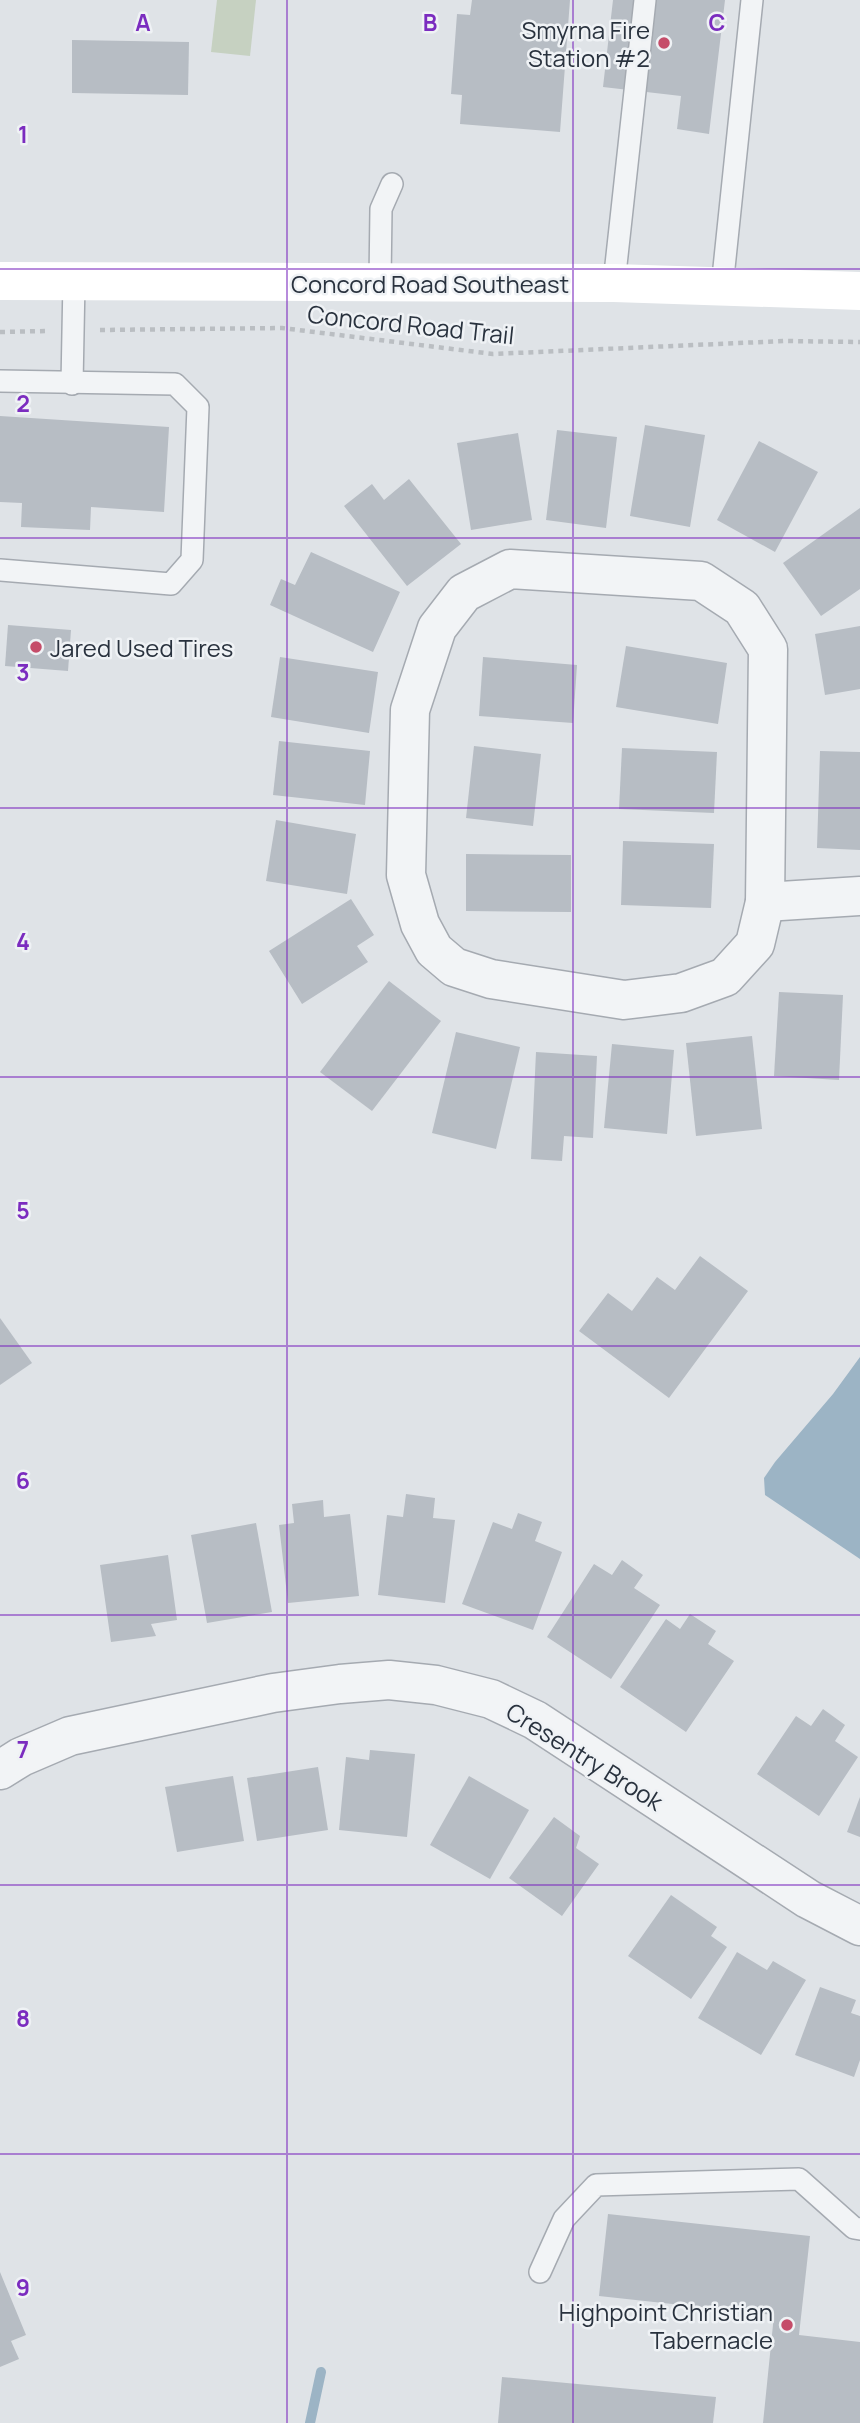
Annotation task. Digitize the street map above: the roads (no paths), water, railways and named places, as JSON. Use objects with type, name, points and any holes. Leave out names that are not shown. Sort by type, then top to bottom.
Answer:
[{"type":"street","name":"Concord Road Southeast","points":[[0,281],[614,283],[860,292]]},
{"type":"street","points":[[510,569],[701,581],[742,608],[768,649],[765,902],[755,944],[725,977],[681,993],[624,1000],[491,979],[454,968],[434,950],[420,923],[407,875],[410,710],[437,628],[464,593],[510,569]]},
{"type":"street","points":[[765,902],[860,896]]},
{"type":"street","name":"Cresentry Brook","points":[[0,1770],[21,1757],[70,1736],[273,1693],[389,1680],[436,1685],[491,1699],[535,1720],[808,1899],[860,1926]]},
{"type":"lane","points":[[614,283],[645,0]]},
{"type":"lane","points":[[722,288],[752,0]]},
{"type":"lane","points":[[380,282],[381,209],[392,184]]},
{"type":"lane","points":[[72,384],[74,281]]},
{"type":"lane","points":[[0,381],[175,384],[198,407],[192,560],[172,584],[0,570]]},
{"type":"lane","points":[[540,2272],[564,2219],[596,2185],[799,2179],[854,2228],[860,2229]]},
{"type":"water","points":[[860,1357],[860,1559],[765,1495],[764,1478]]},
{"type":"waterway","points":[[310,2423],[321,2372]]},
{"type":"place","name":"Smyrna Fire Station #2","points":[[664,43]]},
{"type":"place","name":"Jared Used Tires","points":[[36,647]]},
{"type":"place","name":"Highpoint Christian Tabernacle","points":[[787,2325]]}]
